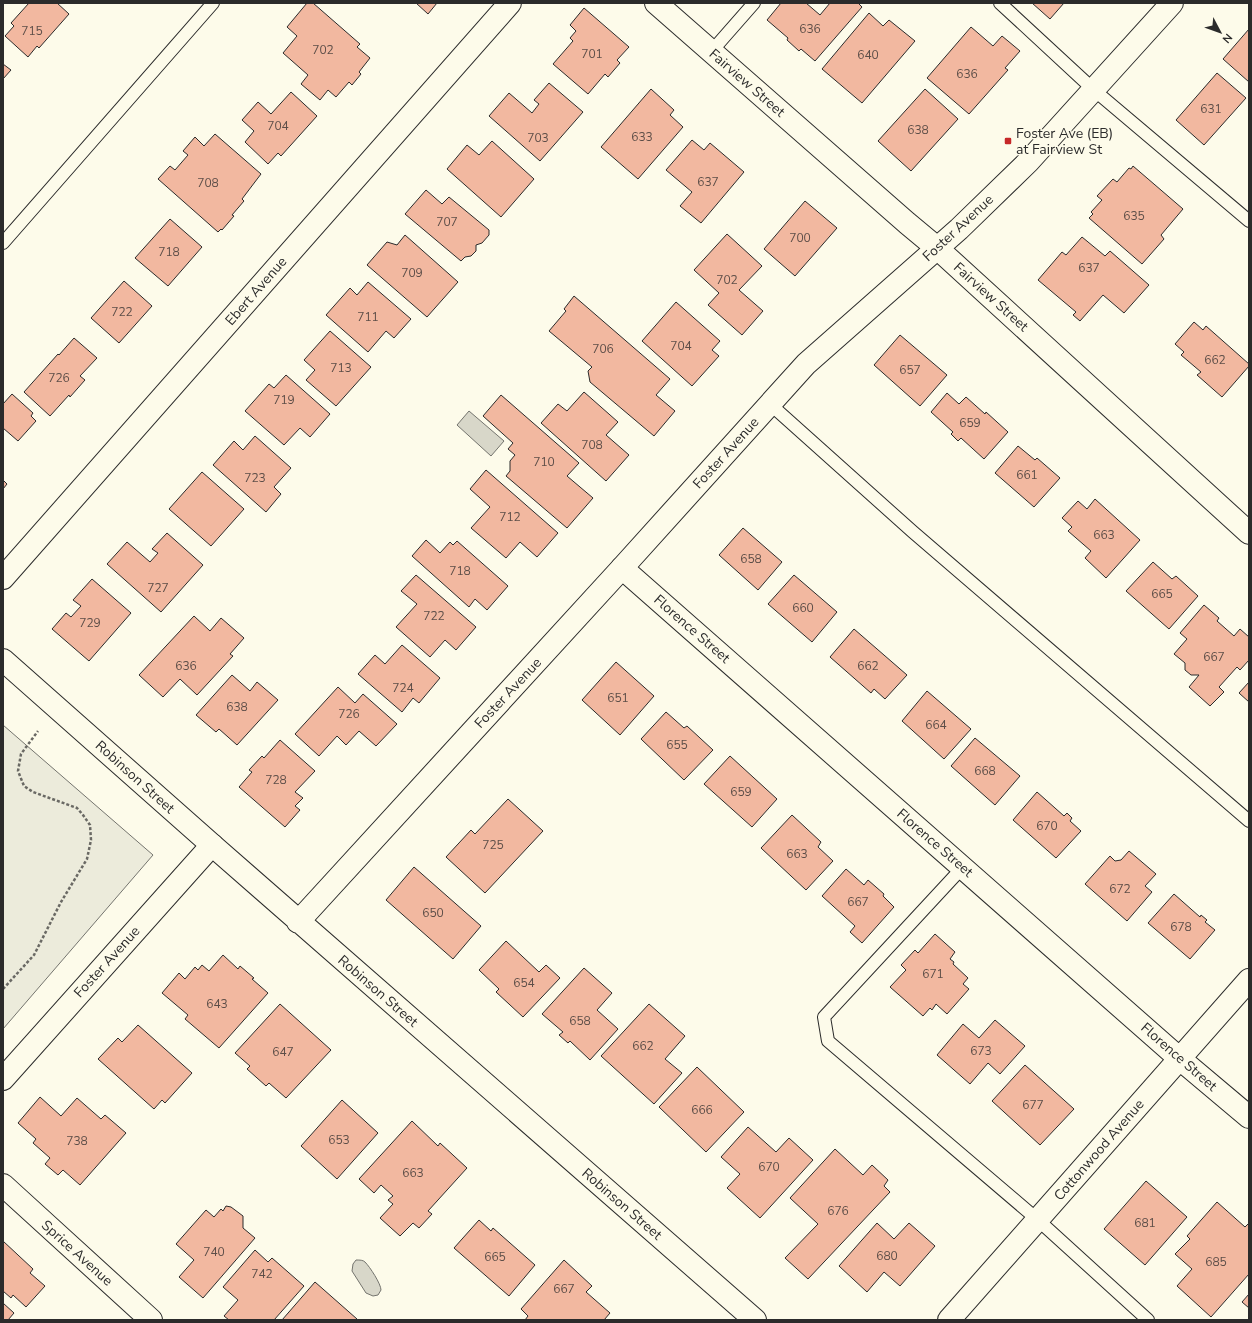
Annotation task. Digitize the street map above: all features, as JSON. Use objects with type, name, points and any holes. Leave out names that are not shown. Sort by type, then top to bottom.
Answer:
[{"type":"street","name":"Ebert Avenue","points":[[3,578],[510,3]]},
{"type":"street","name":"Fairview Street","points":[[656,3],[937,248],[1249,533]]},
{"type":"street","name":"Foster Avenue","points":[[298,922],[622,568],[806,364],[937,248],[1028,162],[1172,3]]},
{"type":"street","name":"Florence Street","points":[[622,568],[1180,1059],[1249,1117]]},
{"type":"street","name":"Robinson Street","points":[[4,664],[755,1320]]},
{"type":"street","name":"Foster Avenue","points":[[3,1079],[212,845]]},
{"type":"street","name":"Cottonwood Avenue","points":[[949,1320],[1249,980]]},
{"type":"street","name":"Sprice Avenue","points":[[3,1185],[151,1320]]},
{"type":"lane","points":[[3,243],[213,3]]},
{"type":"lane","points":[[711,52],[754,3]]},
{"type":"lane","points":[[1000,3],[1094,90],[1249,221]]},
{"type":"lane","points":[[770,404],[913,532],[1249,821]]},
{"type":"lane","points":[[962,867],[824,1017],[828,1040],[1038,1220],[1148,1320]]},
{"type":"path","points":[[3,989],[34,955],[61,902],[87,859],[91,840],[90,825],[76,808],[33,792],[24,786],[18,771],[21,754],[38,732]]},
{"type":"shaded area","points":[[469,411],[504,441],[491,456],[457,425]]},
{"type":"shaded area","points":[[3,725],[153,855],[3,1029]]},
{"type":"shaded area","points":[[356,1260],[364,1261],[370,1268],[381,1290],[378,1295],[373,1296],[366,1293],[352,1271],[353,1264]]},
{"type":"building","points":[[29,3],[57,3],[69,14],[39,48],[37,46],[28,57],[5,36],[14,26],[11,23]]},
{"type":"building","points":[[307,3],[313,3],[360,44],[357,47],[370,58],[359,72],[361,74],[352,85],[349,82],[336,97],[328,90],[320,100],[301,84],[308,75],[283,53],[297,36],[287,27]]},
{"type":"building","points":[[416,3],[437,3],[428,14]]},
{"type":"building","points":[[781,3],[806,3],[820,15],[830,3],[858,3],[862,7],[815,61],[801,49],[799,51],[787,40],[788,38],[767,20]]},
{"type":"building","points":[[1032,3],[1064,3],[1050,19]]},
{"type":"building","points":[[584,8],[629,47],[617,60],[620,63],[608,77],[605,74],[588,94],[553,64],[573,41],[570,38],[576,31],[570,25]]},
{"type":"building","points":[[869,13],[883,26],[889,20],[915,41],[862,103],[822,69]]},
{"type":"building","points":[[971,27],[993,46],[1002,36],[1020,51],[1005,68],[1008,70],[969,114],[927,78]]},
{"type":"building","points":[[1249,29],[1249,82],[1223,59]]},
{"type":"building","points":[[3,64],[11,70],[3,79]]},
{"type":"building","points":[[1217,73],[1246,98],[1204,145],[1176,120]]},
{"type":"building","points":[[549,83],[583,112],[540,161],[489,116],[509,93],[532,113],[539,104],[534,100]]},
{"type":"building","points":[[651,89],[674,110],[670,115],[683,127],[638,179],[601,147]]},
{"type":"building","points":[[925,89],[958,119],[911,171],[878,141]]},
{"type":"building","points":[[291,92],[317,116],[281,156],[278,153],[268,164],[245,142],[254,131],[242,120],[258,102],[271,114]]},
{"type":"building","points":[[215,134],[261,174],[242,199],[244,201],[232,215],[234,216],[222,230],[221,229],[218,232],[158,179],[170,166],[175,170],[188,155],[183,151],[195,137],[204,146]]},
{"type":"building","points":[[692,140],[704,150],[710,143],[744,172],[701,223],[680,206],[692,192],[666,170]]},
{"type":"building","points":[[492,141],[534,179],[501,217],[447,169],[467,145],[479,155]]},
{"type":"building","points":[[1133,166],[1183,209],[1161,235],[1164,239],[1142,264],[1089,218],[1093,214],[1091,212],[1102,200],[1097,196],[1113,179],[1117,182],[1129,168],[1131,169]]},
{"type":"building","points":[[426,190],[442,204],[449,197],[489,230],[489,235],[482,243],[476,245],[476,251],[471,256],[465,257],[461,261],[405,214]]},
{"type":"building","points":[[805,201],[837,228],[795,276],[764,249]]},
{"type":"building","points":[[170,219],[202,247],[168,286],[135,258]]},
{"type":"building","points":[[727,234],[762,266],[739,290],[763,311],[742,335],[708,305],[719,293],[694,270]]},
{"type":"building","points":[[405,235],[458,282],[427,317],[367,265],[387,242],[397,245]]},
{"type":"building","points":[[1082,237],[1105,256],[1110,251],[1149,285],[1124,313],[1103,295],[1080,321],[1073,315],[1076,312],[1038,280],[1062,252],[1066,255]]},
{"type":"building","points":[[124,281],[152,306],[119,343],[91,318]]},
{"type":"building","points":[[368,282],[411,319],[394,338],[386,331],[368,352],[326,315],[350,288],[357,295]]},
{"type":"building","points":[[574,296],[670,379],[656,395],[675,411],[654,436],[590,382],[588,371],[592,367],[549,331],[566,311],[564,309]]},
{"type":"building","points":[[676,302],[720,341],[712,350],[719,356],[692,386],[642,341]]},
{"type":"building","points":[[1194,322],[1203,330],[1206,326],[1249,364],[1249,366],[1222,397],[1197,375],[1201,372],[1181,355],[1184,352],[1175,344]]},
{"type":"building","points":[[330,331],[371,367],[336,406],[306,380],[315,370],[304,360]]},
{"type":"building","points":[[900,335],[947,375],[920,406],[874,365]]},
{"type":"building","points":[[74,338],[97,358],[80,376],[85,380],[50,416],[24,392]]},
{"type":"building","points":[[286,375],[330,414],[310,437],[300,428],[284,445],[245,411],[269,384],[274,388]]},
{"type":"building","points":[[584,392],[618,422],[606,435],[629,455],[606,481],[541,423],[558,404],[567,411]]},
{"type":"building","points":[[947,393],[959,404],[966,397],[985,414],[986,412],[1008,432],[984,459],[961,438],[958,441],[951,434],[953,432],[931,412]]},
{"type":"building","points":[[12,394],[33,413],[31,416],[36,421],[18,441],[3,428],[3,404]]},
{"type":"building","points":[[501,395],[579,463],[567,476],[593,498],[567,528],[506,476],[510,471],[510,461],[515,455],[508,449],[513,443],[483,416]]},
{"type":"building","points":[[255,436],[291,468],[274,487],[281,494],[266,512],[213,465],[234,441],[243,450]]},
{"type":"building","points":[[1018,446],[1035,460],[1037,458],[1060,478],[1034,507],[995,473]]},
{"type":"building","points":[[486,470],[558,533],[537,557],[520,542],[506,558],[471,528],[490,507],[470,489]]},
{"type":"building","points":[[202,472],[244,509],[211,546],[169,509]]},
{"type":"building","points":[[3,480],[7,484],[3,489]]},
{"type":"building","points":[[1095,499],[1140,540],[1106,578],[1085,558],[1091,551],[1068,531],[1072,527],[1062,518],[1078,501],[1087,509]]},
{"type":"building","points":[[743,528],[782,562],[758,590],[719,555]]},
{"type":"building","points":[[167,533],[203,565],[161,612],[107,564],[127,542],[150,562],[158,553],[152,549]]},
{"type":"building","points":[[426,540],[440,553],[450,542],[453,545],[457,541],[508,586],[487,610],[475,599],[469,607],[412,556]]},
{"type":"building","points":[[1153,562],[1172,579],[1176,576],[1198,596],[1169,629],[1126,591]]},
{"type":"building","points":[[416,575],[476,627],[456,650],[445,640],[430,657],[396,627],[417,604],[401,591]]},
{"type":"building","points":[[794,575],[837,612],[812,642],[768,604]]},
{"type":"building","points":[[92,579],[131,613],[89,661],[52,629],[66,613],[71,617],[81,606],[73,600]]},
{"type":"building","points":[[1204,605],[1219,618],[1217,621],[1234,636],[1240,629],[1249,637],[1249,660],[1240,670],[1237,667],[1219,687],[1224,692],[1210,706],[1189,687],[1199,675],[1191,675],[1185,670],[1185,663],[1174,654],[1187,639],[1180,633]]},
{"type":"building","points":[[194,616],[210,631],[221,618],[244,638],[230,654],[233,656],[197,695],[180,679],[163,697],[139,675]]},
{"type":"building","points":[[854,629],[907,675],[885,699],[874,689],[871,693],[830,657]]},
{"type":"building","points":[[402,645],[440,678],[419,703],[413,698],[402,712],[358,674],[375,655],[385,664]]},
{"type":"building","points":[[616,662],[654,696],[620,735],[582,700]]},
{"type":"building","points":[[232,675],[250,691],[257,682],[278,700],[237,745],[219,729],[216,732],[196,715]]},
{"type":"building","points":[[1249,682],[1249,702],[1239,693]]},
{"type":"building","points":[[338,687],[355,703],[363,694],[397,724],[376,746],[359,731],[346,745],[337,736],[319,756],[295,734]]},
{"type":"building","points":[[927,691],[971,729],[944,759],[902,721]]},
{"type":"building","points":[[666,712],[684,728],[687,726],[713,750],[684,780],[641,739]]},
{"type":"building","points":[[975,738],[1020,776],[995,805],[951,766]]},
{"type":"building","points":[[280,740],[315,771],[295,792],[303,798],[295,806],[300,810],[285,827],[239,787],[252,772],[249,770],[262,756],[264,758]]},
{"type":"building","points":[[730,756],[777,799],[752,827],[704,784]]},
{"type":"building","points":[[1037,792],[1064,816],[1067,813],[1072,818],[1070,821],[1081,831],[1056,858],[1013,820]]},
{"type":"building","points":[[508,799],[543,831],[485,893],[446,857],[471,830],[475,834]]},
{"type":"building","points":[[792,815],[821,842],[818,847],[833,861],[806,890],[761,848]]},
{"type":"building","points":[[1129,851],[1156,874],[1145,886],[1152,892],[1127,921],[1085,884],[1110,856],[1115,861],[1121,860]]},
{"type":"building","points":[[414,867],[481,926],[453,959],[386,900]]},
{"type":"building","points":[[846,869],[864,885],[868,880],[884,894],[883,896],[894,907],[862,943],[850,932],[855,926],[822,896]]},
{"type":"building","points":[[1174,894],[1200,917],[1201,915],[1207,920],[1205,922],[1215,930],[1190,959],[1148,923]]},
{"type":"building","points":[[935,934],[955,952],[950,959],[954,962],[953,964],[968,978],[963,984],[969,989],[947,1014],[936,1004],[932,1010],[930,1008],[923,1016],[890,987],[906,970],[901,965],[915,950],[918,953]]},
{"type":"building","points":[[506,941],[539,972],[546,965],[560,978],[523,1017],[496,992],[499,989],[479,970]]},
{"type":"building","points":[[223,955],[238,969],[240,966],[268,993],[219,1048],[185,1019],[188,1015],[162,993],[179,973],[185,979],[195,967],[198,970],[202,965],[209,971]]},
{"type":"building","points":[[584,968],[612,993],[597,1010],[618,1029],[590,1060],[570,1041],[568,1043],[559,1035],[563,1032],[542,1014]]},
{"type":"building","points":[[280,1004],[331,1050],[286,1098],[269,1083],[266,1086],[247,1069],[250,1066],[235,1053]]},
{"type":"building","points":[[649,1004],[685,1036],[665,1059],[682,1073],[654,1104],[601,1056]]},
{"type":"building","points":[[995,1020],[1025,1046],[1000,1074],[988,1063],[970,1084],[937,1055],[963,1024],[979,1038]]},
{"type":"building","points":[[138,1025],[192,1073],[165,1103],[162,1100],[154,1109],[98,1059],[118,1038],[122,1042]]},
{"type":"building","points":[[1025,1065],[1074,1109],[1040,1145],[992,1101]]},
{"type":"building","points":[[697,1067],[744,1112],[706,1152],[659,1107]]},
{"type":"building","points":[[40,1097],[61,1116],[77,1098],[101,1119],[105,1115],[126,1133],[80,1185],[63,1170],[58,1175],[45,1164],[50,1158],[33,1143],[36,1139],[18,1123]]},
{"type":"building","points":[[342,1100],[378,1133],[337,1179],[301,1146]]},
{"type":"building","points":[[412,1121],[438,1146],[440,1143],[467,1168],[428,1211],[432,1214],[419,1228],[413,1223],[400,1236],[380,1218],[393,1204],[388,1200],[393,1196],[381,1185],[374,1193],[359,1179]]},
{"type":"building","points":[[748,1127],[776,1152],[789,1138],[813,1160],[760,1218],[727,1188],[740,1174],[721,1157]]},
{"type":"building","points":[[835,1149],[863,1175],[872,1165],[888,1180],[884,1186],[890,1192],[808,1279],[785,1258],[818,1224],[790,1198]]},
{"type":"building","points":[[1146,1181],[1187,1217],[1145,1265],[1104,1229]]},
{"type":"building","points":[[1217,1202],[1245,1227],[1249,1223],[1249,1274],[1211,1317],[1177,1286],[1192,1269],[1175,1254],[1190,1239],[1187,1236]]},
{"type":"building","points":[[226,1206],[231,1207],[243,1216],[243,1228],[255,1238],[203,1298],[179,1277],[194,1260],[176,1244],[206,1210],[214,1217],[221,1209],[223,1211]]},
{"type":"building","points":[[479,1220],[491,1231],[493,1228],[535,1265],[509,1296],[454,1248]]},
{"type":"building","points":[[877,1223],[894,1239],[909,1223],[935,1246],[900,1286],[884,1272],[867,1292],[839,1266]]},
{"type":"building","points":[[3,1241],[33,1269],[30,1273],[45,1286],[26,1307],[13,1295],[11,1298],[3,1291]]},
{"type":"building","points":[[255,1250],[268,1262],[272,1258],[304,1286],[274,1320],[229,1320],[224,1316],[238,1300],[223,1287]]},
{"type":"building","points":[[564,1260],[592,1286],[586,1292],[610,1313],[604,1320],[525,1320],[528,1316],[521,1309]]},
{"type":"building","points":[[315,1282],[357,1319],[282,1320]]},
{"type":"building","points":[[1249,1294],[1249,1308],[1242,1302]]},
{"type":"building","points":[[3,1303],[14,1313],[8,1320],[3,1320]]},
{"type":"place","name":"Foster Ave (EB) at Fairview St","points":[[1008,141]]}]
